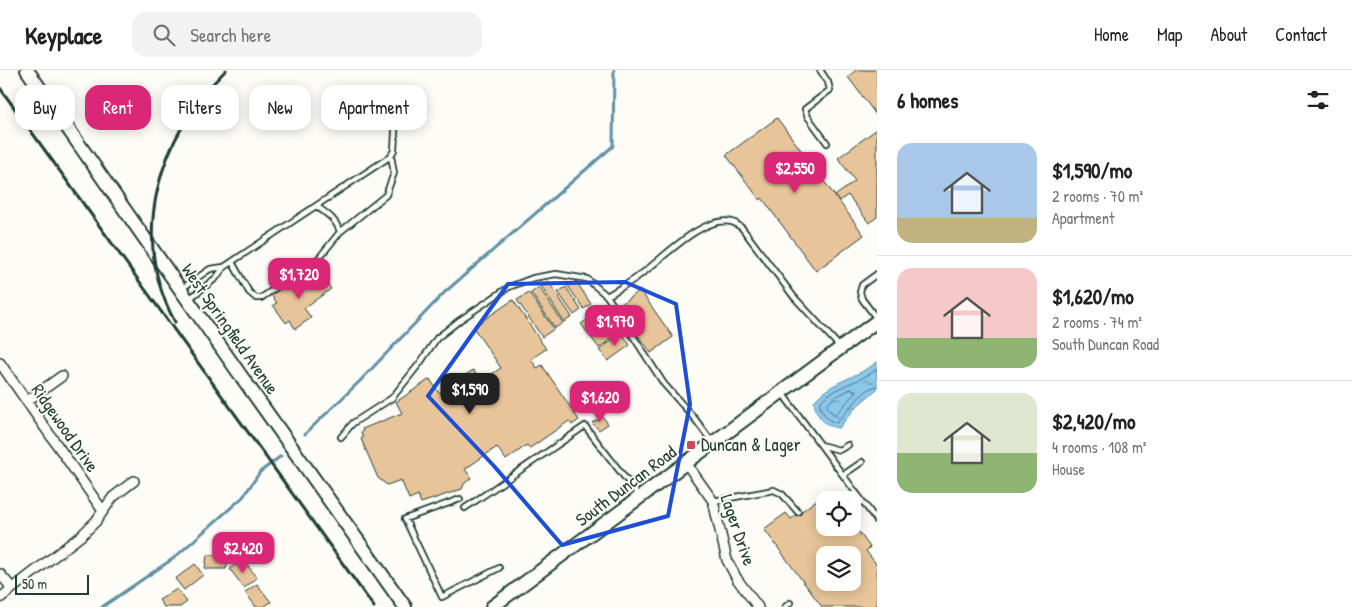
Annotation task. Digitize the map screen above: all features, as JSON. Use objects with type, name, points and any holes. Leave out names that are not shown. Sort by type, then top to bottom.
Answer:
[{"type":"main road","name":"West Springfield Avenue","points":[[27,70],[406,607]]},
{"type":"main road","name":"South Duncan Road","points":[[492,607],[877,320]]},
{"type":"street","name":"Ridgewood Drive","points":[[0,363],[103,511]]},
{"type":"street","points":[[27,402],[62,376]]},
{"type":"street","name":"Lager Drive","points":[[686,463],[713,500],[728,560],[738,579],[758,607]]},
{"type":"street","points":[[0,598],[82,535],[113,497],[134,481]]},
{"type":"street","points":[[0,574],[12,588]]},
{"type":"lane","points":[[820,70],[828,82],[830,90],[805,108],[808,117],[827,142]]},
{"type":"lane","points":[[184,294],[216,278],[224,267],[391,156],[394,150],[395,130]]},
{"type":"lane","points":[[232,262],[249,292],[256,298],[261,298],[319,258],[340,232],[386,195],[394,173],[391,156]]},
{"type":"lane","points":[[316,206],[330,216],[338,225],[340,232]]},
{"type":"lane","points":[[607,296],[641,275],[688,237],[701,229],[720,221],[733,222],[742,228],[794,297],[841,348]]},
{"type":"lane","points":[[184,294],[210,269],[224,267]]},
{"type":"lane","points":[[340,437],[353,423],[392,398],[437,338],[509,287],[533,278],[556,274],[587,279],[607,296],[664,384],[695,418],[713,443]]},
{"type":"lane","points":[[877,274],[862,285],[860,292],[862,299],[877,320]]},
{"type":"lane","points":[[781,392],[877,520]]},
{"type":"lane","points":[[465,508],[585,426],[640,497]]},
{"type":"lane","points":[[821,445],[839,450],[848,445]]},
{"type":"lane","points":[[843,475],[862,462]]},
{"type":"lane","points":[[713,500],[774,490],[782,494],[798,512]]},
{"type":"lane","points":[[460,499],[405,518],[442,597],[499,568]]},
{"type":"lane","points":[[785,607],[790,603]]},
{"type":"highlighted area","points":[[625,282],[676,304],[690,404],[668,516],[562,545],[494,466],[428,396],[508,284]]},
{"type":"water","points":[[877,362],[877,389],[856,407],[839,428],[825,423],[816,411],[814,401],[836,384]]},
{"type":"building","points":[[856,70],[877,70],[877,116],[848,77]]},
{"type":"building","points":[[777,118],[864,235],[816,271],[762,198],[760,200],[726,155]]},
{"type":"building","points":[[877,129],[877,217],[869,223],[848,195],[839,201],[835,196],[855,181],[838,158]]},
{"type":"building","points":[[319,272],[331,289],[304,308],[311,318],[295,329],[290,320],[286,323],[273,305],[277,303],[271,295],[287,283],[292,291]]},
{"type":"building","points":[[548,281],[572,317],[564,322],[541,286]]},
{"type":"building","points":[[576,281],[591,304],[584,309],[568,286]]},
{"type":"building","points":[[539,287],[563,323],[555,328],[531,293]]},
{"type":"building","points":[[566,287],[581,310],[574,315],[558,292]]},
{"type":"building","points":[[640,290],[673,337],[651,353],[617,307]]},
{"type":"building","points":[[529,293],[554,329],[542,337],[517,300]]},
{"type":"building","points":[[513,300],[546,349],[531,359],[537,368],[542,365],[579,420],[572,425],[569,421],[530,448],[527,445],[506,460],[497,447],[465,469],[471,478],[464,484],[462,489],[421,503],[418,495],[409,499],[401,480],[387,485],[378,478],[361,439],[363,438],[362,429],[402,413],[396,402],[430,379],[439,393],[443,390],[447,395],[454,390],[451,385],[473,370],[481,381],[501,368],[473,327]]},
{"type":"building","points":[[599,311],[607,323],[590,336],[581,324]]},
{"type":"building","points":[[612,321],[621,332],[599,348],[590,336]]},
{"type":"building","points":[[622,333],[630,345],[608,361],[599,350]]},
{"type":"building","points":[[603,417],[608,424],[599,430],[592,423]]},
{"type":"building","points":[[816,501],[816,536],[861,535],[870,547],[866,551],[877,565],[877,607],[822,607],[764,529],[786,513],[791,519]]},
{"type":"building","points":[[207,555],[229,555],[226,569],[205,569]]},
{"type":"building","points":[[243,559],[257,578],[244,588],[230,569]]},
{"type":"building","points":[[195,564],[203,575],[184,590],[175,579]]},
{"type":"building","points":[[257,584],[271,602],[263,607],[256,607],[245,592]]},
{"type":"building","points":[[177,589],[187,602],[180,607],[164,607],[159,600]]},
{"type":"waterway","points":[[305,434],[360,381],[445,292],[613,146],[614,70]]},
{"type":"waterway","points":[[102,607],[174,558],[243,497],[260,472],[281,456]]},
{"type":"railway","points":[[175,322],[161,289],[154,255],[153,221],[158,188],[168,156],[183,125],[203,96],[226,70]]},
{"type":"railway","points":[[0,88],[374,607]]},
{"type":"place","name":"Duncan & Lager","points":[[691,445]]}]
